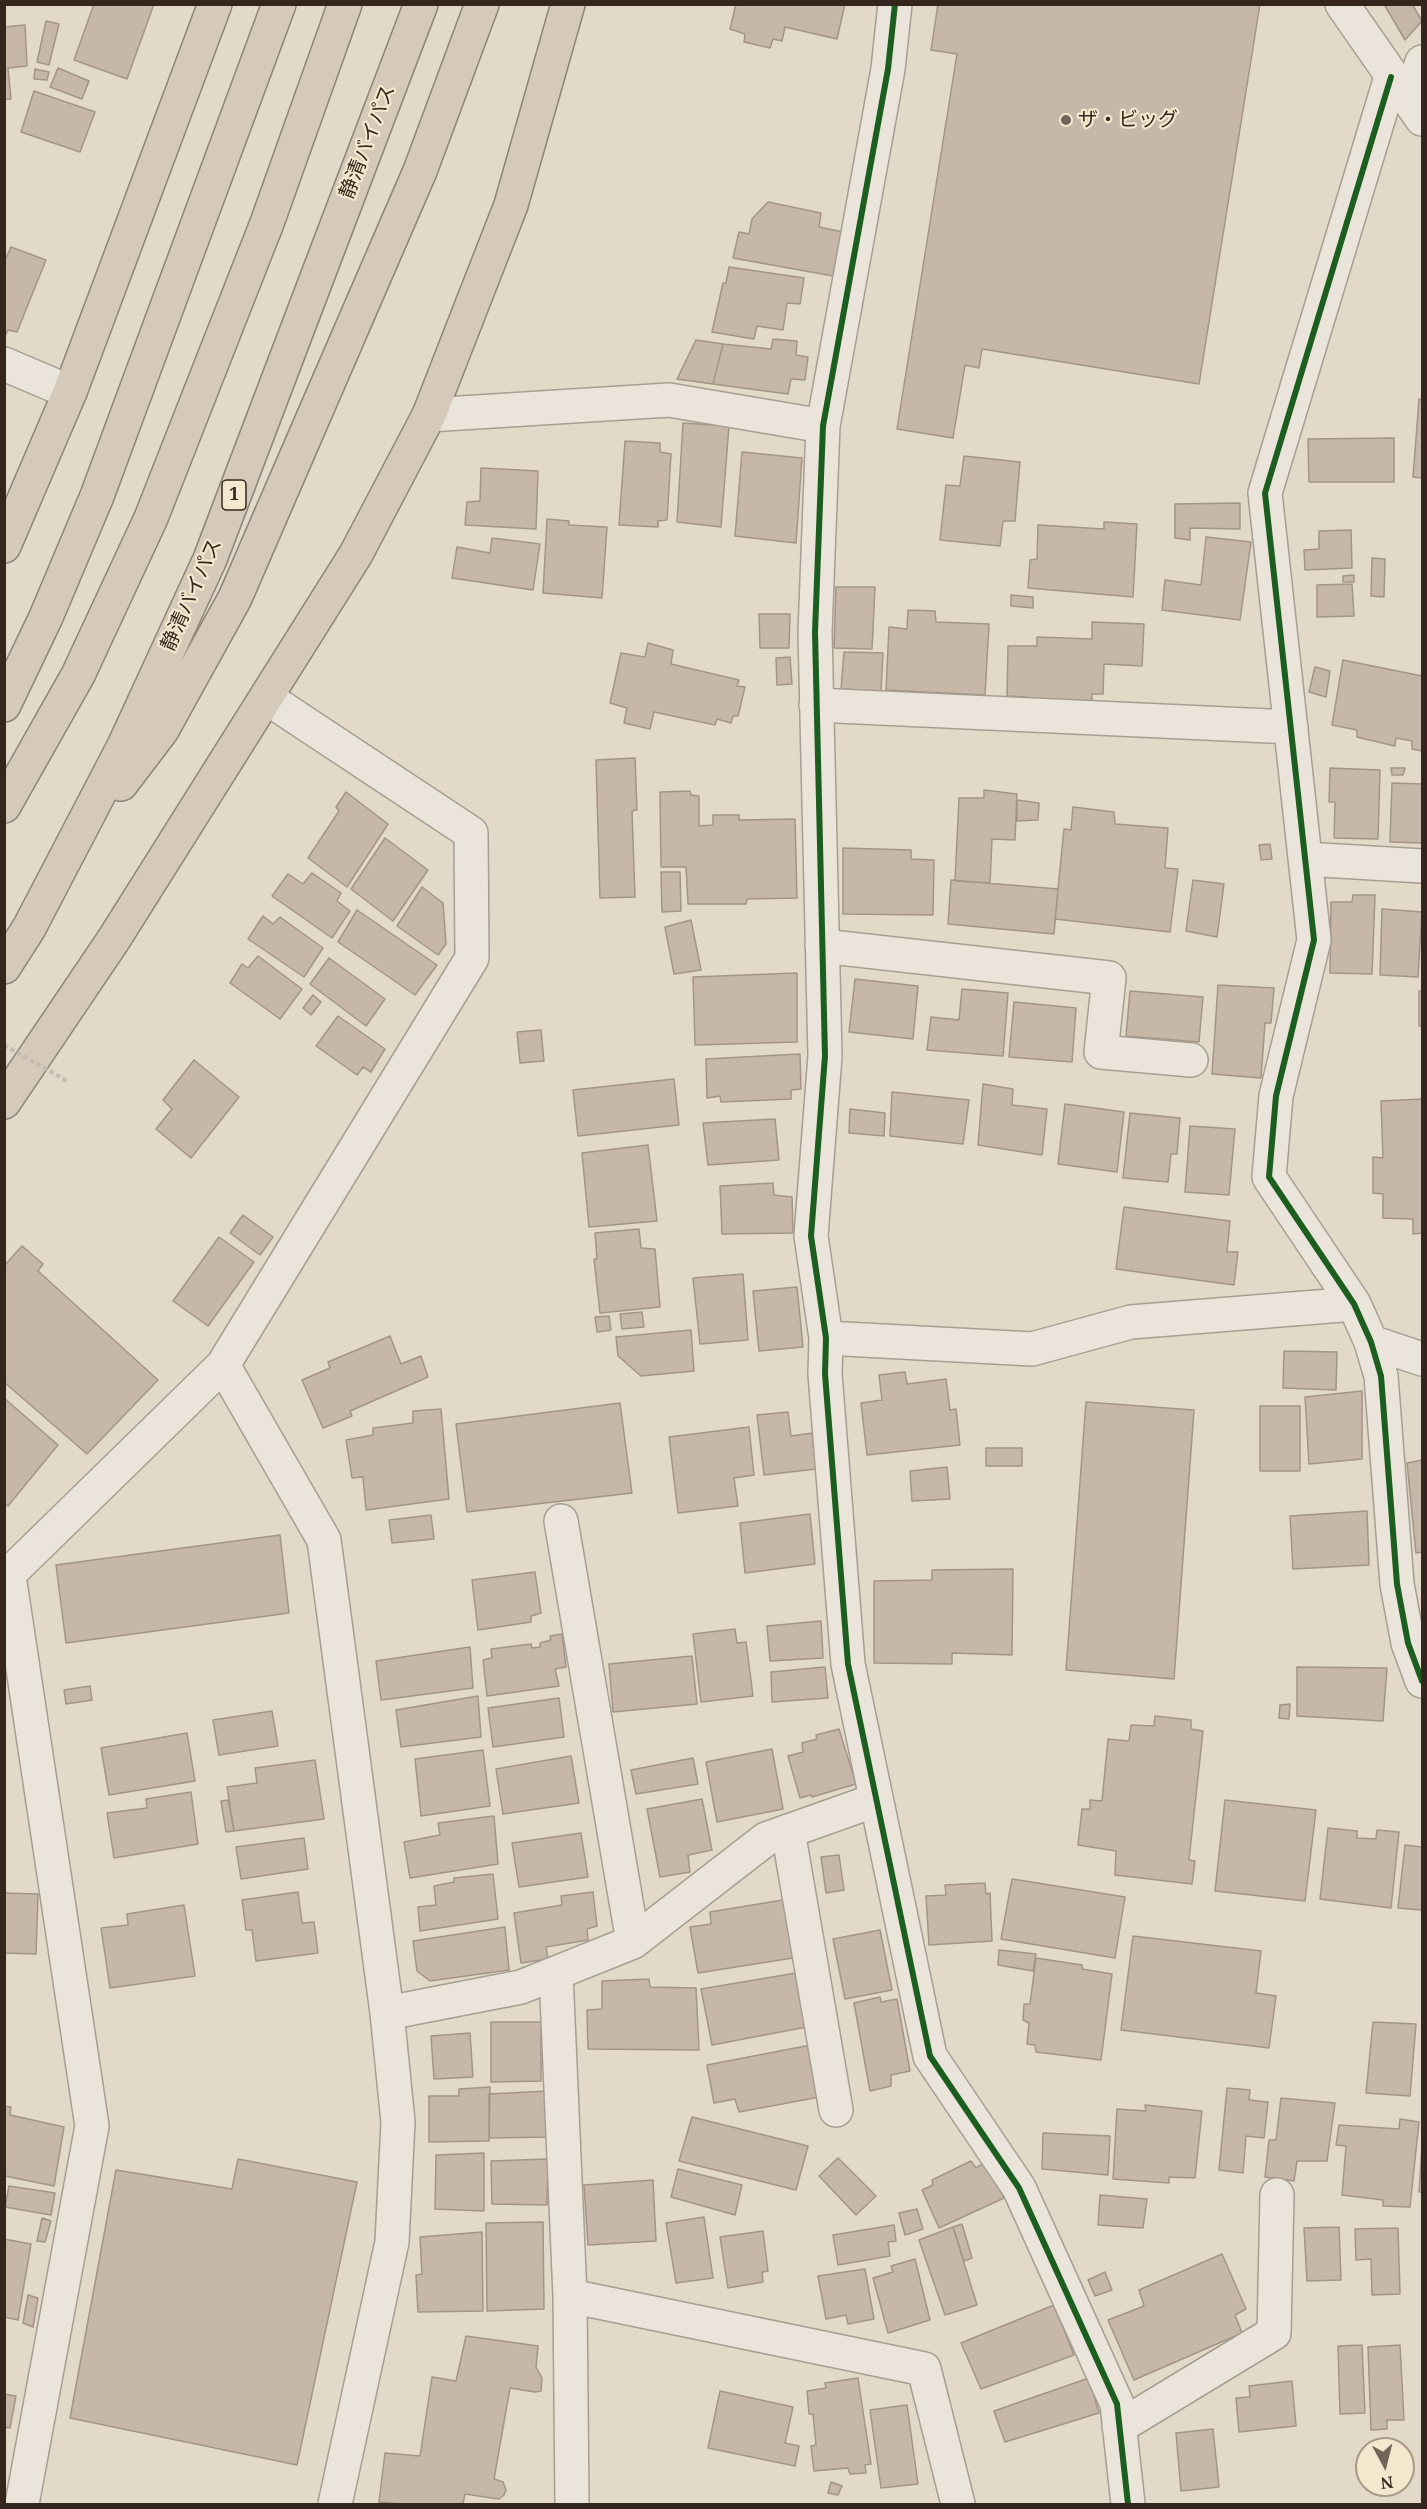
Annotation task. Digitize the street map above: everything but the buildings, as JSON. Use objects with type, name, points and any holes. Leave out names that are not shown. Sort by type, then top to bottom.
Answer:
[{"type":"highway","points":[[6,541],[70,392],[215,4]]},
{"type":"highway","points":[[4,705],[46,617],[97,496],[279,4]]},
{"type":"highway","points":[[4,807],[78,675],[151,518],[267,223],[345,4]]},
{"type":"highway","name":"静清バイパス","points":[[4,967],[29,928],[124,746],[210,559],[421,4]]},
{"type":"highway","points":[[68,853],[162,730],[235,598],[420,171],[482,4]]},
{"type":"highway","points":[[4,1102],[114,939],[267,698],[356,554],[429,415],[511,205],[568,4]]},
{"type":"street","points":[[895,4],[888,69],[823,426],[815,632],[825,1056],[812,1236],[826,1338],[825,1374],[848,1664],[930,2056],[1019,2188],[1117,2404],[1128,2505]]},
{"type":"street","points":[[1342,4],[1408,99]]},
{"type":"street","points":[[1422,62],[1265,493],[1314,940],[1276,1096],[1269,1177],[1354,1304],[1371,1342],[1381,1376],[1397,1584],[1408,1643],[1422,1681]]},
{"type":"street","points":[[4,364],[70,392]]},
{"type":"street","points":[[429,415],[669,400],[823,426]]},
{"type":"street","points":[[22,2505],[92,2126],[7,1577],[223,1365],[472,958],[471,833],[267,698]]},
{"type":"street","points":[[816,705],[1291,726]]},
{"type":"street","points":[[1305,859],[1422,866]]},
{"type":"street","points":[[822,946],[1109,978],[1101,1052],[1191,1060]]},
{"type":"street","points":[[826,1338],[1032,1349],[1131,1322],[1354,1304]]},
{"type":"street","points":[[1371,1342],[1422,1359]]},
{"type":"street","points":[[223,1365],[324,1540],[387,2013],[398,2122],[392,2242],[335,2505]]},
{"type":"street","points":[[561,1521],[633,1942]]},
{"type":"street","points":[[387,2013],[520,1987],[633,1942],[766,1839],[876,1800]]},
{"type":"street","points":[[788,1831],[836,2110]]},
{"type":"street","points":[[556,1973],[570,2296],[572,2505]]},
{"type":"street","points":[[1119,2427],[1274,2333],[1277,2195]]},
{"type":"street","points":[[570,2296],[924,2369],[958,2505]]},
{"type":"path","points":[[4,1045],[67,1081]]},
{"type":"cycle path","points":[[895,4],[888,69],[823,426],[815,632],[825,1056],[811,1236],[826,1338],[825,1374],[848,1664],[930,2056],[1019,2188],[1117,2404],[1128,2504]]},
{"type":"cycle path","points":[[1391,77],[1265,493],[1314,940],[1276,1096],[1269,1177],[1354,1304],[1371,1342],[1381,1376],[1397,1584],[1408,1643],[1422,1681]]},
{"type":"place","name":"ザ・ビッグ","points":[[1066,120]]}]
